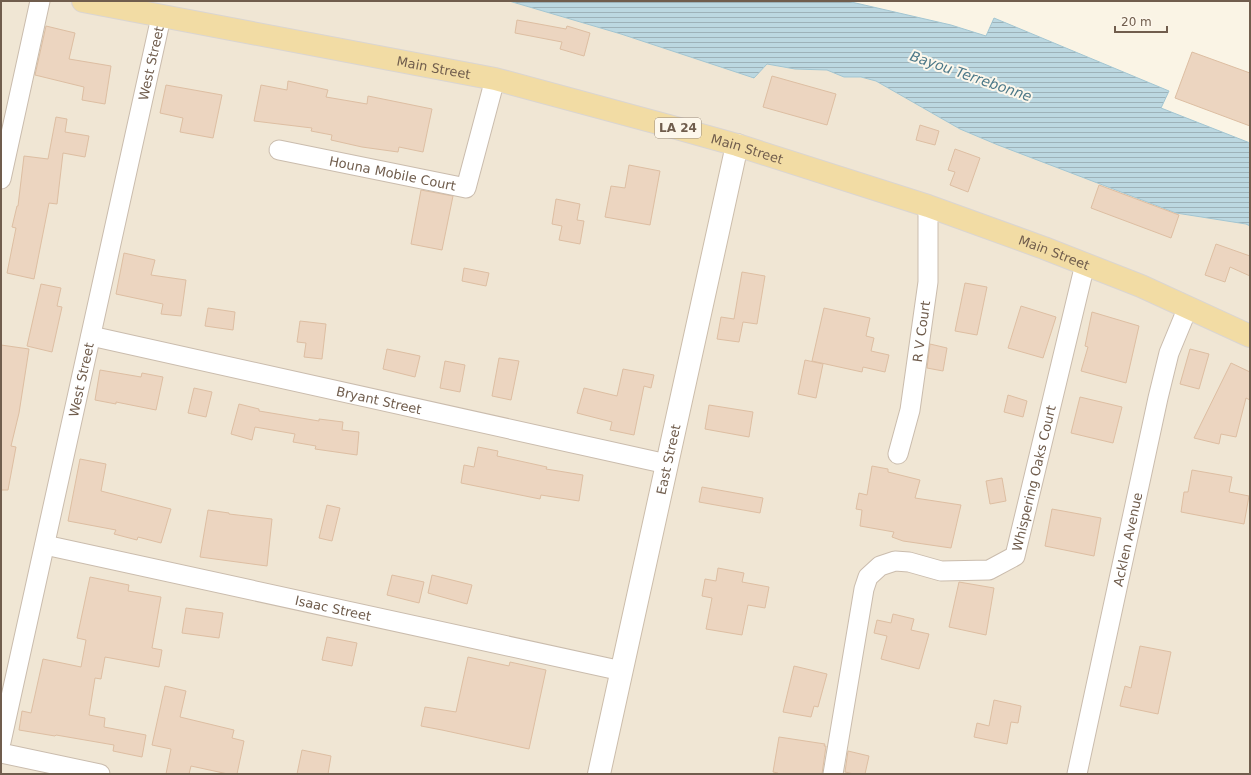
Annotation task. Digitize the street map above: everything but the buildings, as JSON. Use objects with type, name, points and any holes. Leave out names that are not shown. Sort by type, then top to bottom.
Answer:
[{"type":"main road","name":"Main Street","points":[[83,1],[161,17],[495,79],[738,145],[928,206],[1085,264],[1141,286],[1250,336]]},
{"type":"street","points":[[1,179],[40,1]]},
{"type":"street","name":"West Street","points":[[1,742],[161,17]]},
{"type":"street","name":"Houna Mobile Court","points":[[279,150],[466,188],[495,79]]},
{"type":"street","name":"East Street","points":[[599,774],[738,145]]},
{"type":"street","name":"R V Court","points":[[898,454],[910,410],[928,282],[928,206]]},
{"type":"street","name":"Whispering Oaks Court","points":[[833,774],[864,589],[868,576],[880,566],[895,561],[908,562],[941,571],[989,570],[1015,556],[1085,264]]},
{"type":"street","name":"Acklen Avenue","points":[[1077,774],[1158,398],[1169,353],[1188,307]]},
{"type":"street","name":"Bryant Street","points":[[91,336],[668,464]]},
{"type":"street","name":"Isaac Street","points":[[45,545],[622,671]]},
{"type":"street","points":[[1,753],[100,774]]},
{"type":"shaded area","points":[[1,1],[509,1],[621,34],[767,64],[795,69],[828,70],[844,77],[861,77],[876,81],[960,129],[998,145],[1176,213],[1246,224],[1250,226],[1250,774],[1,774]]},
{"type":"water","name":"Bayou Terrebonne","points":[[509,1],[847,1],[951,25],[986,36],[994,18],[1169,91],[1161,108],[1250,143],[1250,226],[1246,224],[1176,213],[998,145],[960,129],[876,81],[861,77],[844,77],[827,70],[795,69],[767,64],[754,78],[621,34]]}]
